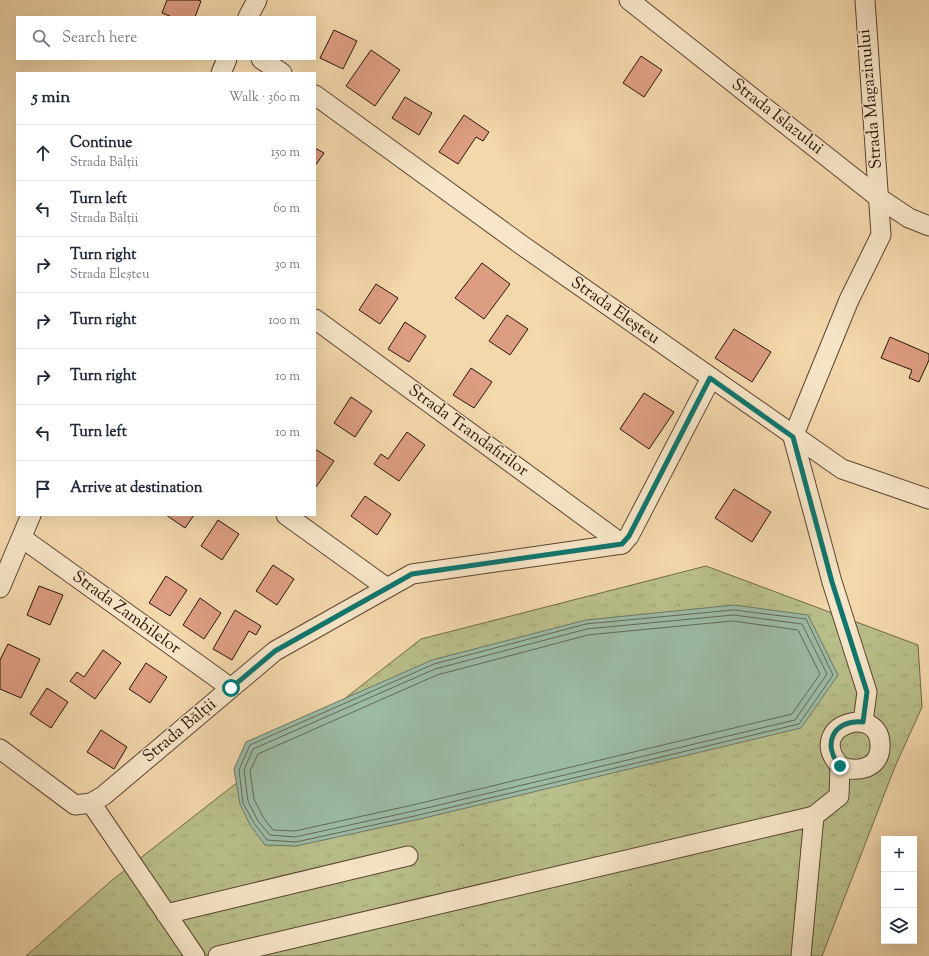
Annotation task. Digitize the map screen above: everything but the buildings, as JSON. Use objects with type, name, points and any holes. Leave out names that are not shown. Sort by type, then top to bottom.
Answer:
[{"type":"street","points":[[249,16],[257,0]]},
{"type":"street","name":"Strada Islazului","points":[[629,0],[879,198],[909,218],[929,226]]},
{"type":"street","name":"Strada Magazinului","points":[[793,437],[849,300],[881,235],[865,0]]},
{"type":"street","points":[[221,72],[227,60]]},
{"type":"street","points":[[262,60],[280,72]]},
{"type":"street","name":"Strada Eleșteu","points":[[316,96],[793,437],[842,469],[929,499]]},
{"type":"street","name":"Strada Trandafirilor","points":[[316,320],[622,544]]},
{"type":"street","points":[[622,544],[629,536],[710,378]]},
{"type":"street","points":[[793,437],[832,582],[867,692],[863,722]]},
{"type":"street","points":[[0,588],[31,516]]},
{"type":"street","points":[[287,516],[387,588]]},
{"type":"street","name":"Strada Zambilelor","points":[[22,538],[231,688]]},
{"type":"street","name":"Strada Bălții","points":[[91,804],[103,796],[275,651],[412,574],[622,544]]},
{"type":"street","points":[[854,721],[863,722],[870,726],[880,740],[878,757],[872,764],[861,770],[848,770],[840,766],[834,759],[831,751],[833,734],[846,723],[854,721]]},
{"type":"street","points":[[0,749],[75,805],[91,804],[195,956]]},
{"type":"street","points":[[218,956],[814,816],[839,796],[840,766]]},
{"type":"street","points":[[801,956],[814,816]]},
{"type":"street","points":[[166,914],[408,856]]},
{"type":"green space","points":[[706,566],[918,645],[922,707],[894,769],[822,956],[26,956],[111,881],[421,639]]},
{"type":"water","points":[[734,605],[808,615],[838,675],[801,728],[420,819],[296,846],[265,845],[250,825],[240,804],[234,769],[246,742],[432,660],[586,620]]},
{"type":"route","points":[[231,688],[275,651],[412,574],[622,544],[629,536],[710,378],[793,437],[832,582],[867,692],[863,722],[854,721],[846,723],[838,728],[833,734],[831,751],[834,759],[840,766]]}]
